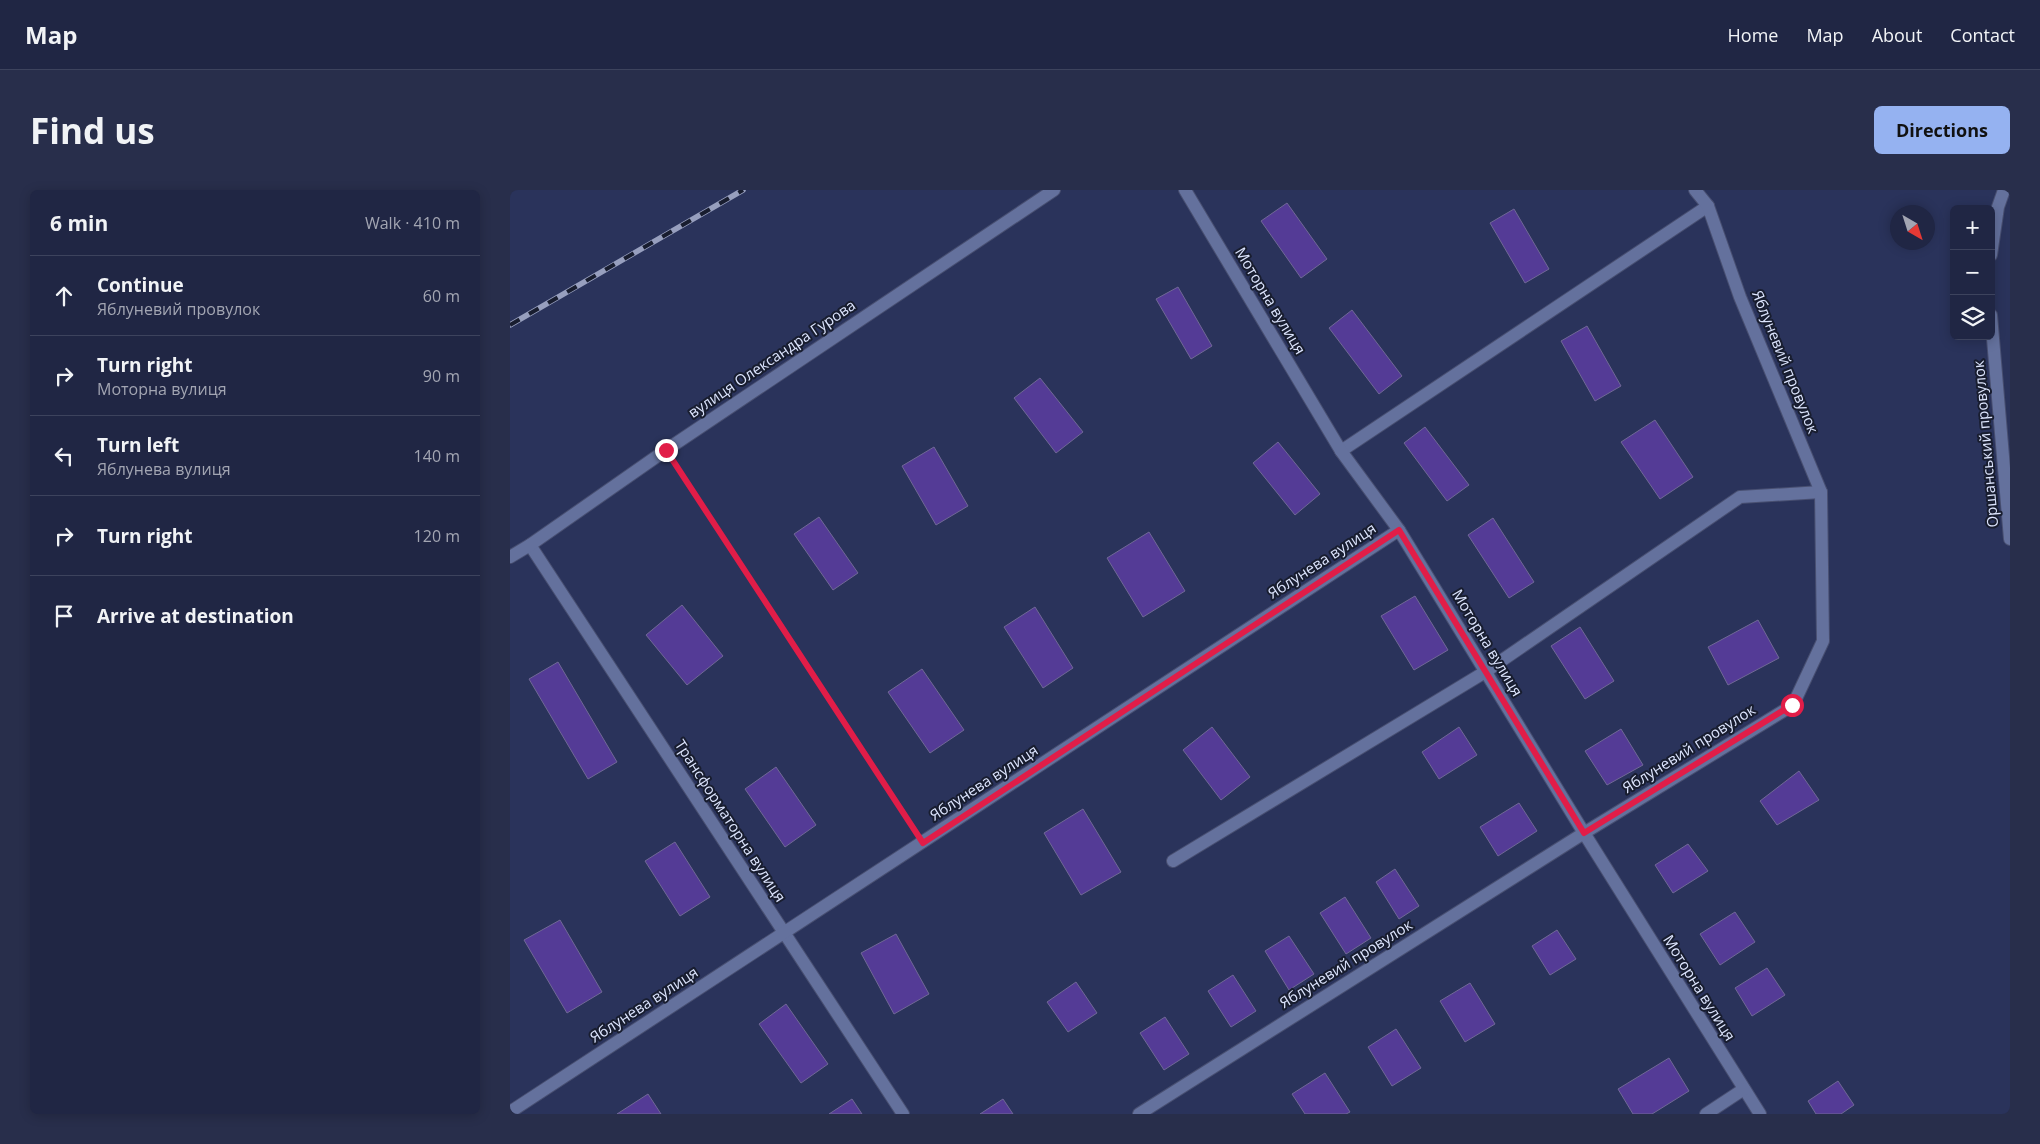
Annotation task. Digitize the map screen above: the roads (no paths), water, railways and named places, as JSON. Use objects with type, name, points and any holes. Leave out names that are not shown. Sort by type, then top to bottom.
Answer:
[{"type":"street","name":"вулиця Олександра Гурова","points":[[510,557],[1054,190]]},
{"type":"street","name":"Моторна вулиця","points":[[1185,190],[1341,451],[1399,530],[1584,833],[1760,1114]]},
{"type":"street","name":"Яблуневий провулок","points":[[1139,1114],[1584,833],[1792,705],[1823,641],[1821,492],[1740,297],[1708,206],[1694,190]]},
{"type":"street","points":[[1992,250],[1998,207],[2004,190]]},
{"type":"street","points":[[1341,451],[1708,206]]},
{"type":"street","name":"Оршанський провулок","points":[[1993,340],[2010,540]]},
{"type":"street","points":[[1172,861],[1486,672],[1740,497],[1821,492]]},
{"type":"street","name":"Яблунева вулиця","points":[[510,1112],[1399,530]]},
{"type":"street","name":"Трансформаторна вулиця","points":[[530,545],[903,1114]]},
{"type":"street","points":[[1706,1114],[1744,1090]]},
{"type":"railway","points":[[510,325],[743,190]]}]
